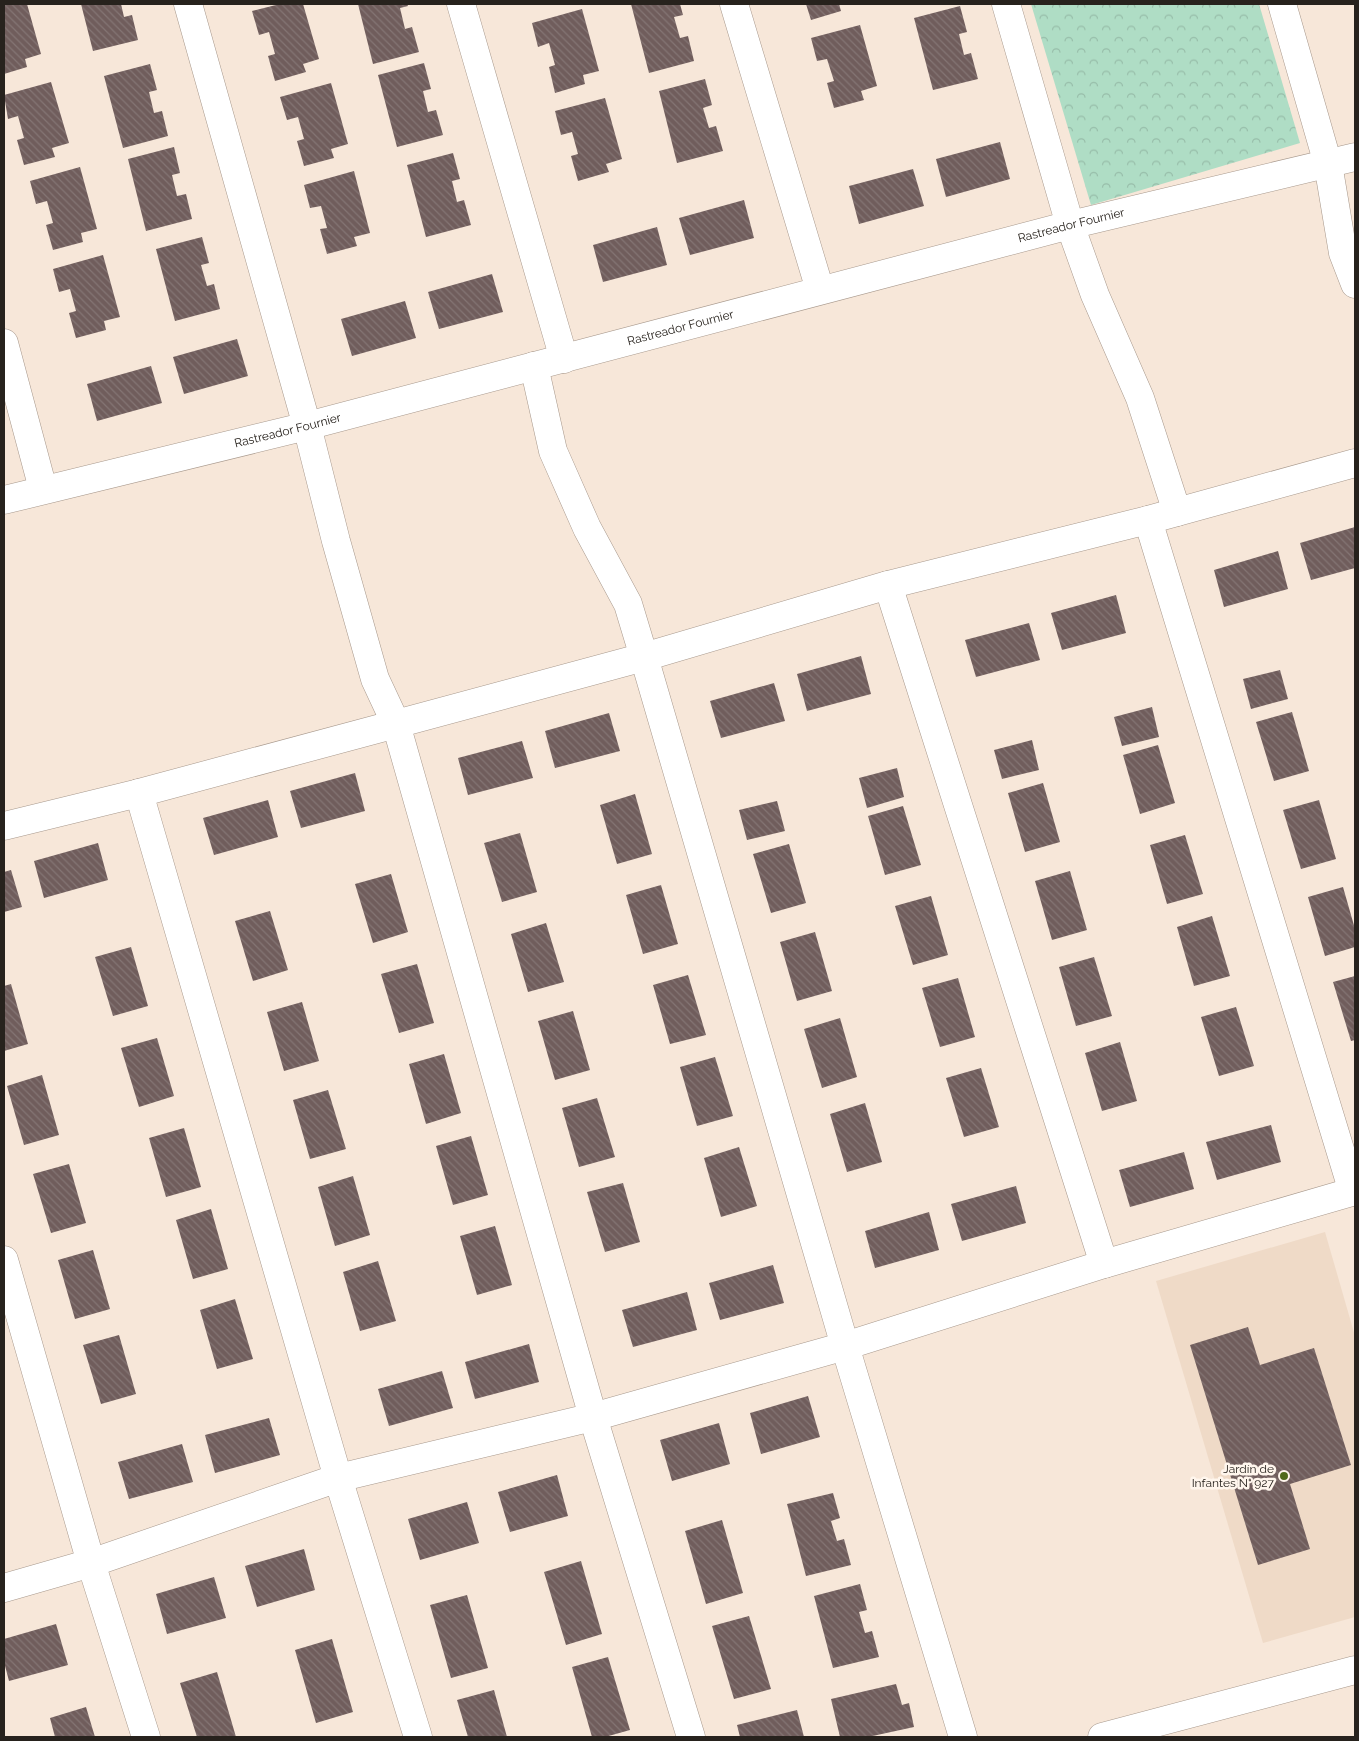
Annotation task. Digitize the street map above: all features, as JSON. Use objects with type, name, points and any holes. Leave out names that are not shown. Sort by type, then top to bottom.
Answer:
[{"type":"street","points":[[188,4],[307,426],[336,541],[375,679],[396,724],[593,1417],[691,1737]]},
{"type":"street","points":[[461,4],[564,359]]},
{"type":"street","points":[[734,4],[820,290]]},
{"type":"street","points":[[1006,4],[1070,225],[1094,295],[1140,398],[1177,512]]},
{"type":"street","points":[[1282,4],[1328,164],[1343,253],[1355,284]]},
{"type":"street","name":"Rastreador Fournier","points":[[4,500],[307,426],[1070,225],[1355,157]]},
{"type":"street","points":[[4,343],[43,489]]},
{"type":"street","points":[[534,366],[553,451],[587,528],[628,604],[845,1346],[963,1737]]},
{"type":"street","points":[[4,826],[139,793],[396,724],[644,656],[888,585],[1148,520],[1355,463]]},
{"type":"street","points":[[4,1588],[91,1563],[338,1478],[593,1417],[845,1346],[1104,1264],[1354,1192],[1148,520]]},
{"type":"street","points":[[888,585],[1104,1264]]},
{"type":"street","points":[[139,793],[338,1478],[418,1737]]},
{"type":"street","points":[[4,1260],[91,1563],[146,1737]]},
{"type":"street","points":[[1102,1737],[1355,1670]]},
{"type":"shaded area","name":"Jardín de Infantes N° 927","points":[[1325,1232],[1355,1336],[1355,1617],[1263,1643],[1156,1281]]},
{"type":"green space","points":[[1031,4],[1259,4],[1300,143],[1091,205]]},
{"type":"building","points":[[4,4],[27,4],[41,54],[25,59],[27,67],[4,74]]},
{"type":"building","points":[[81,4],[121,4],[124,17],[132,15],[138,40],[93,51]]},
{"type":"building","points":[[280,4],[303,4],[319,59],[303,64],[306,72],[275,81],[268,56],[275,54],[269,32],[259,35],[252,11]]},
{"type":"building","points":[[358,4],[407,4],[408,6],[400,8],[405,29],[412,27],[419,52],[373,64]]},
{"type":"building","points":[[631,4],[680,4],[683,15],[674,17],[680,38],[688,36],[694,61],[649,73]]},
{"type":"building","points":[[806,4],[839,4],[841,11],[811,20]]},
{"type":"building","points":[[960,6],[967,32],[959,34],[964,55],[971,53],[978,79],[933,90],[914,18]]},
{"type":"building","points":[[582,9],[599,71],[583,75],[585,84],[555,93],[549,67],[555,65],[549,43],[538,47],[532,23]]},
{"type":"building","points":[[860,25],[877,86],[861,91],[864,100],[834,108],[827,83],[834,81],[827,59],[817,61],[811,38]]},
{"type":"building","points":[[424,63],[431,89],[423,91],[428,112],[436,110],[443,135],[397,147],[378,75]]},
{"type":"building","points":[[150,64],[157,90],[149,92],[154,113],[162,111],[168,136],[123,148],[104,76]]},
{"type":"building","points":[[705,79],[712,105],[703,108],[709,128],[716,126],[723,151],[677,163],[659,91]]},
{"type":"building","points":[[51,82],[69,143],[52,148],[55,157],[24,165],[17,140],[24,138],[18,116],[8,119],[4,95]]},
{"type":"building","points":[[331,83],[348,144],[331,149],[334,158],[304,166],[297,141],[304,139],[298,117],[287,120],[280,97]]},
{"type":"building","points":[[605,98],[622,159],[606,164],[609,172],[578,181],[571,156],[578,154],[572,132],[561,135],[555,111]]},
{"type":"building","points":[[1000,142],[1010,179],[946,197],[936,159]]},
{"type":"building","points":[[174,147],[180,173],[172,175],[177,196],[186,194],[192,219],[146,231],[128,159]]},
{"type":"building","points":[[453,153],[460,179],[452,181],[457,202],[464,200],[471,225],[426,237],[407,165]]},
{"type":"building","points":[[80,167],[97,229],[81,233],[83,242],[53,250],[46,225],[53,223],[47,201],[36,204],[30,181]]},
{"type":"building","points":[[913,169],[924,206],[859,224],[849,186]]},
{"type":"building","points":[[354,171],[370,233],[354,237],[357,246],[327,254],[320,229],[327,228],[321,206],[310,208],[304,185]]},
{"type":"building","points":[[744,200],[754,238],[690,255],[679,218]]},
{"type":"building","points":[[657,227],[667,265],[603,282],[593,245]]},
{"type":"building","points":[[202,237],[209,263],[201,265],[207,286],[214,284],[220,309],[175,321],[156,249]]},
{"type":"building","points":[[103,255],[120,317],[104,321],[106,330],[76,338],[69,313],[76,311],[70,289],[59,292],[53,269]]},
{"type":"building","points":[[492,274],[503,312],[439,329],[428,292]]},
{"type":"building","points":[[405,301],[416,338],[352,356],[341,319]]},
{"type":"building","points":[[237,339],[248,376],[184,394],[173,357]]},
{"type":"building","points":[[151,366],[162,403],[97,421],[87,384]]},
{"type":"building","points":[[1355,527],[1355,568],[1311,580],[1300,543]]},
{"type":"building","points":[[1278,551],[1288,589],[1224,607],[1214,570]]},
{"type":"building","points":[[1116,595],[1126,633],[1062,650],[1051,613]]},
{"type":"building","points":[[1029,623],[1040,660],[976,677],[965,640]]},
{"type":"building","points":[[861,656],[871,694],[807,711],[797,674]]},
{"type":"building","points":[[1280,670],[1288,699],[1251,709],[1243,679]]},
{"type":"building","points":[[774,683],[785,721],[721,738],[710,701]]},
{"type":"building","points":[[1152,707],[1159,737],[1122,746],[1114,717]]},
{"type":"building","points":[[1292,712],[1309,771],[1274,781],[1256,722]]},
{"type":"building","points":[[609,713],[620,751],[555,768],[545,731]]},
{"type":"building","points":[[1032,740],[1039,770],[1002,779],[994,750]]},
{"type":"building","points":[[522,741],[533,778],[468,795],[458,758]]},
{"type":"building","points":[[1158,745],[1175,803],[1140,814],[1123,755]]},
{"type":"building","points":[[897,768],[904,797],[867,808],[859,778]]},
{"type":"building","points":[[355,773],[365,811],[301,828],[290,791]]},
{"type":"building","points":[[1043,783],[1060,842],[1025,852],[1008,793]]},
{"type":"building","points":[[635,794],[652,854],[617,864],[600,805]]},
{"type":"building","points":[[268,800],[278,837],[214,855],[203,818]]},
{"type":"building","points":[[1319,800],[1336,859],[1301,869],[1283,810]]},
{"type":"building","points":[[777,801],[785,831],[747,840],[739,810]]},
{"type":"building","points":[[903,806],[921,865],[885,875],[868,816]]},
{"type":"building","points":[[520,833],[537,892],[502,902],[484,843]]},
{"type":"building","points":[[1185,835],[1203,894],[1167,904],[1150,845]]},
{"type":"building","points":[[98,843],[108,880],[44,898],[34,861]]},
{"type":"building","points":[[789,844],[806,903],[771,913],[753,854]]},
{"type":"building","points":[[11,870],[22,907],[4,912],[4,872]]},
{"type":"building","points":[[1070,871],[1087,930],[1052,940],[1035,881]]},
{"type":"building","points":[[391,874],[408,932],[373,943],[355,884]]},
{"type":"building","points":[[661,885],[678,944],[643,954],[626,895]]},
{"type":"building","points":[[1343,887],[1355,929],[1355,947],[1325,956],[1308,897]]},
{"type":"building","points":[[931,896],[948,955],[913,965],[895,906]]},
{"type":"building","points":[[270,911],[288,970],[253,981],[235,921]]},
{"type":"building","points":[[1212,916],[1230,976],[1194,986],[1177,927]]},
{"type":"building","points":[[546,923],[564,982],[528,992],[511,934]]},
{"type":"building","points":[[815,932],[832,991],[797,1001],[780,942]]},
{"type":"building","points":[[131,947],[148,1006],[113,1016],[95,957]]},
{"type":"building","points":[[1094,957],[1112,1016],[1076,1026],[1059,967]]},
{"type":"building","points":[[417,964],[434,1023],[399,1033],[381,974]]},
{"type":"building","points":[[688,975],[706,1035],[670,1044],[653,985]]},
{"type":"building","points":[[1355,976],[1355,1040],[1351,1041],[1333,982]]},
{"type":"building","points":[[958,978],[975,1037],[940,1047],[922,988]]},
{"type":"building","points":[[11,984],[28,1044],[4,1051],[4,986]]},
{"type":"building","points":[[302,1002],[319,1061],[284,1071],[267,1012]]},
{"type":"building","points":[[1236,1007],[1254,1066],[1219,1076],[1201,1017]]},
{"type":"building","points":[[573,1011],[590,1070],[555,1080],[538,1021]]},
{"type":"building","points":[[840,1018],[857,1077],[822,1088],[804,1029]]},
{"type":"building","points":[[157,1038],[174,1096],[139,1107],[121,1048]]},
{"type":"building","points":[[1120,1042],[1137,1101],[1102,1111],[1085,1053]]},
{"type":"building","points":[[444,1054],[461,1113],[426,1124],[409,1064]]},
{"type":"building","points":[[715,1057],[733,1116],[697,1126],[680,1067]]},
{"type":"building","points":[[981,1068],[999,1127],[964,1137],[946,1078]]},
{"type":"building","points":[[42,1075],[59,1135],[24,1145],[7,1086]]},
{"type":"building","points":[[328,1090],[346,1149],[310,1159],[293,1100]]},
{"type":"building","points":[[597,1098],[615,1157],[579,1167],[562,1108]]},
{"type":"building","points":[[865,1103],[882,1162],[847,1172],[830,1114]]},
{"type":"building","points":[[1271,1125],[1281,1162],[1217,1180],[1206,1142]]},
{"type":"building","points":[[184,1128],[201,1187],[166,1197],[149,1138]]},
{"type":"building","points":[[471,1136],[488,1195],[453,1205],[436,1146]]},
{"type":"building","points":[[739,1147],[757,1206],[721,1217],[704,1158]]},
{"type":"building","points":[[1184,1152],[1194,1189],[1130,1207],[1119,1170]]},
{"type":"building","points":[[69,1164],[86,1223],[51,1233],[33,1174]]},
{"type":"building","points":[[353,1176],[370,1235],[335,1246],[318,1187]]},
{"type":"building","points":[[623,1183],[640,1242],[605,1252],[587,1192]]},
{"type":"building","points":[[1016,1186],[1026,1223],[962,1241],[951,1204]]},
{"type":"building","points":[[211,1209],[228,1269],[193,1279],[176,1220]]},
{"type":"building","points":[[929,1212],[939,1250],[875,1268],[865,1231]]},
{"type":"building","points":[[495,1226],[512,1285],[477,1295],[460,1236]]},
{"type":"building","points":[[93,1250],[110,1309],[75,1319],[58,1260]]},
{"type":"building","points":[[378,1261],[396,1321],[360,1331],[343,1272]]},
{"type":"building","points":[[773,1265],[784,1303],[720,1320],[709,1283]]},
{"type":"building","points":[[687,1292],[697,1330],[633,1347],[622,1310]]},
{"type":"building","points":[[235,1299],[253,1359],[217,1369],[200,1310]]},
{"type":"building","points":[[1248,1327],[1260,1365],[1314,1348],[1351,1465],[1290,1484],[1310,1549],[1258,1565],[1190,1345]]},
{"type":"building","points":[[119,1335],[136,1394],[101,1404],[83,1345]]},
{"type":"building","points":[[529,1344],[539,1382],[475,1399],[465,1362]]},
{"type":"building","points":[[442,1371],[453,1408],[389,1426],[378,1389]]},
{"type":"building","points":[[808,1396],[820,1437],[761,1454],[750,1413]]},
{"type":"building","points":[[269,1418],[280,1455],[215,1473],[205,1435]]},
{"type":"building","points":[[719,1423],[730,1464],[672,1481],[660,1440]]},
{"type":"building","points":[[182,1444],[193,1482],[129,1499],[118,1462]]},
{"type":"building","points":[[557,1475],[568,1516],[510,1532],[498,1492]]},
{"type":"building","points":[[833,1493],[840,1518],[831,1521],[837,1541],[844,1539],[851,1565],[806,1576],[787,1504]]},
{"type":"building","points":[[467,1502],[479,1543],[420,1560],[408,1519]]},
{"type":"building","points":[[722,1520],[743,1593],[706,1604],[685,1531]]},
{"type":"building","points":[[304,1549],[315,1590],[257,1607],[245,1566]]},
{"type":"building","points":[[581,1561],[602,1634],[566,1645],[544,1572]]},
{"type":"building","points":[[214,1577],[226,1618],[167,1634],[156,1594]]},
{"type":"building","points":[[860,1584],[867,1610],[859,1612],[865,1633],[872,1631],[879,1657],[833,1668],[814,1596]]},
{"type":"building","points":[[467,1595],[488,1668],[451,1678],[430,1605]]},
{"type":"building","points":[[749,1616],[771,1689],[734,1699],[712,1626]]},
{"type":"building","points":[[56,1624],[68,1665],[9,1681],[4,1662],[4,1639]]},
{"type":"building","points":[[332,1639],[353,1712],[316,1723],[295,1650]]},
{"type":"building","points":[[608,1657],[630,1730],[605,1737],[592,1737],[572,1667]]},
{"type":"building","points":[[217,1672],[236,1737],[197,1737],[180,1683]]},
{"type":"building","points":[[896,1684],[902,1705],[909,1703],[914,1727],[868,1737],[840,1737],[831,1699]]},
{"type":"building","points":[[494,1690],[507,1737],[468,1737],[457,1700]]},
{"type":"building","points":[[86,1707],[95,1737],[55,1737],[50,1718]]},
{"type":"building","points":[[797,1710],[804,1737],[740,1737],[737,1725]]},
{"type":"place","name":"Jardín de Infantes N° 927","points":[[1284,1476]]}]
